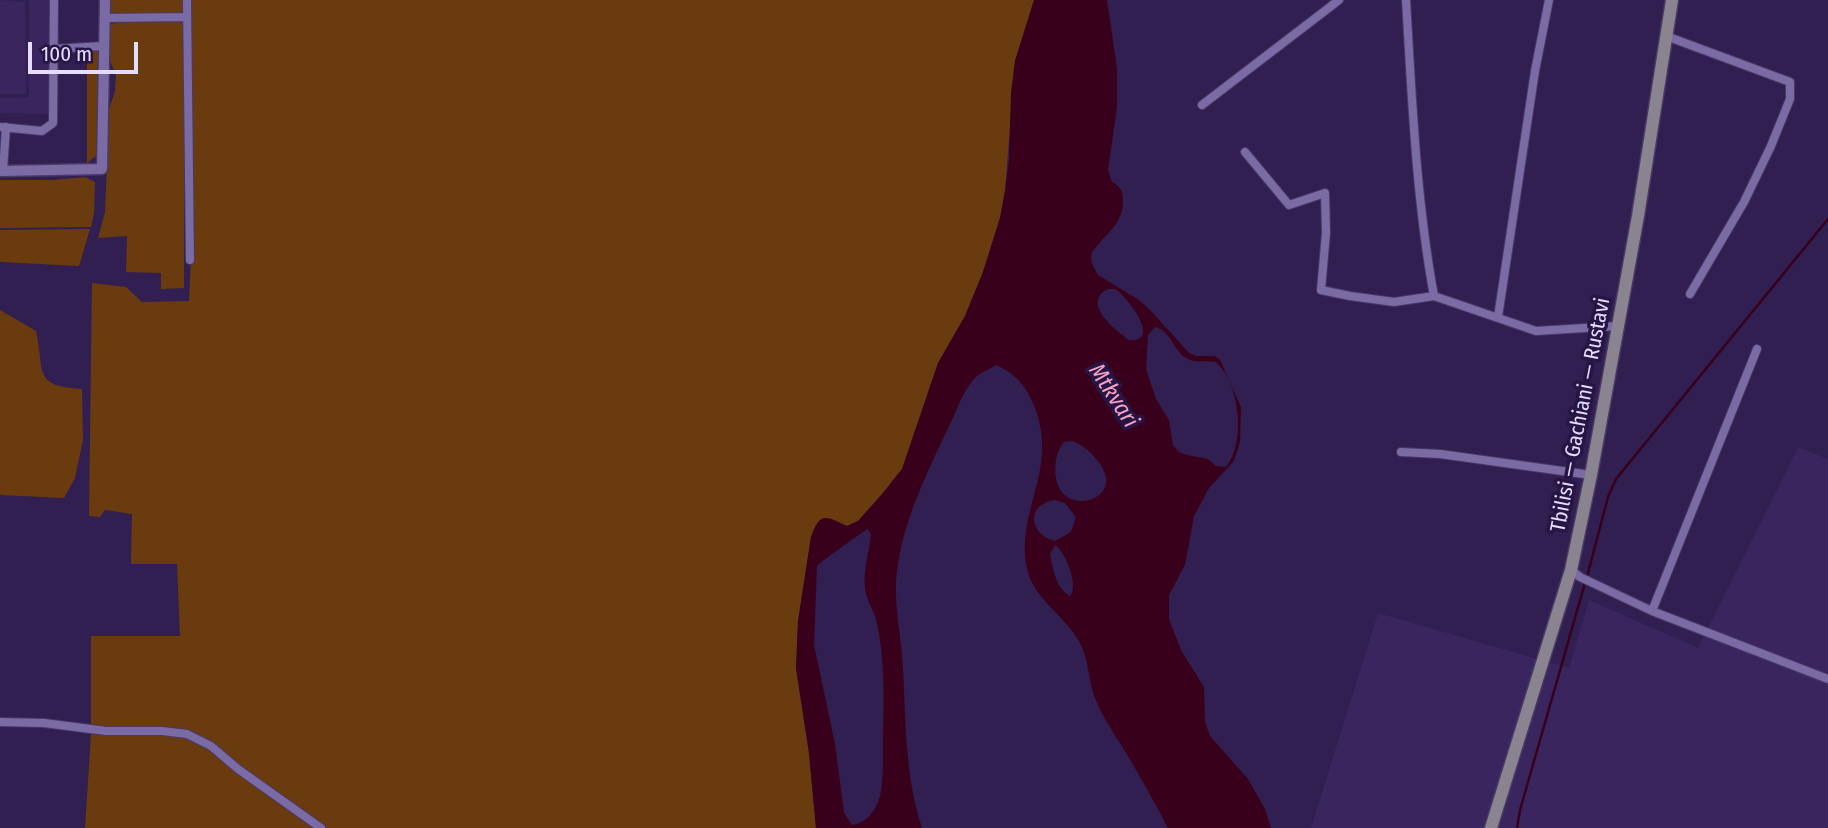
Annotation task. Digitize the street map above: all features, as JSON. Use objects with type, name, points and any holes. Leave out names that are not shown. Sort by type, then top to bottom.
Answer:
[{"type":"main road","name":"Tbilisi — Gachiani — Rustavi","points":[[1492,828],[1575,573],[1638,216],[1672,0]]},
{"type":"street","points":[[54,0],[53,123],[42,131],[3,127],[1,171],[102,169],[105,0]]},
{"type":"street","points":[[187,0],[190,260]]},
{"type":"street","points":[[1202,106],[1339,0]]},
{"type":"street","points":[[1406,0],[1418,170],[1426,251],[1434,296]]},
{"type":"street","points":[[1498,317],[1535,71],[1549,0]]},
{"type":"street","points":[[104,19],[187,17]]},
{"type":"street","points":[[1666,36],[1790,82],[1790,99],[1771,146],[1744,202],[1690,293]]},
{"type":"street","points":[[53,49],[103,46]]},
{"type":"street","points":[[1245,152],[1289,205],[1325,193],[1326,233],[1321,290],[1394,302],[1434,296],[1536,331],[1617,326]]},
{"type":"street","points":[[1652,611],[1757,349]]},
{"type":"street","points":[[1401,452],[1440,454],[1591,475]]},
{"type":"street","points":[[1575,573],[1652,611],[1828,679]]},
{"type":"street","points":[[0,722],[44,723],[106,731],[187,734],[211,746],[321,828]]},
{"type":"shaded area","points":[[0,0],[25,2],[26,94],[0,94]]},
{"type":"shaded area","points":[[29,0],[49,0],[49,114],[0,113],[0,98],[29,97]]},
{"type":"shaded area","points":[[110,0],[184,0],[185,14],[144,13],[111,17]]},
{"type":"shaded area","points":[[192,0],[1034,0],[1015,61],[1005,191],[1000,218],[983,272],[965,316],[938,363],[902,469],[858,521],[847,526],[839,522],[816,525],[811,537],[798,621],[796,668],[809,754],[816,828],[85,828],[91,734],[91,636],[180,636],[177,564],[131,564],[132,514],[105,510],[100,517],[89,516],[92,283],[126,287],[142,302],[189,301]]},
{"type":"shaded area","points":[[184,15],[184,288],[161,289],[161,273],[126,272],[127,236],[98,238],[105,212],[108,141],[104,126],[115,91],[116,75],[106,51],[108,24]]},
{"type":"shaded area","points":[[99,50],[108,70],[109,84],[100,123],[101,152],[87,163],[87,51]]},
{"type":"shaded area","points":[[85,177],[95,182],[91,227],[0,228],[0,180]]},
{"type":"shaded area","points":[[90,229],[79,266],[0,262],[0,230]]},
{"type":"shaded area","points":[[0,310],[36,331],[41,367],[48,380],[66,387],[82,389],[83,440],[75,478],[64,498],[0,495]]},
{"type":"shaded area","points":[[1798,447],[1828,459],[1828,828],[1311,828],[1378,613],[1569,668],[1589,600],[1698,648]]},
{"type":"water","name":"Mtkvari","points":[[1034,0],[1107,0],[1117,68],[1117,107],[1108,170],[1112,182],[1120,189],[1123,200],[1116,223],[1091,254],[1092,264],[1098,275],[1139,300],[1189,353],[1196,356],[1215,356],[1220,360],[1230,382],[1216,362],[1194,361],[1183,356],[1161,329],[1155,327],[1148,335],[1146,369],[1156,399],[1169,420],[1173,445],[1179,452],[1208,459],[1216,466],[1226,467],[1232,456],[1238,429],[1238,413],[1231,386],[1241,407],[1240,442],[1234,461],[1209,488],[1194,516],[1185,565],[1169,595],[1169,619],[1181,650],[1204,687],[1205,722],[1210,736],[1248,779],[1265,809],[1271,828],[1168,828],[1098,705],[1079,641],[1035,588],[1030,578],[1025,547],[1040,467],[1040,425],[1026,389],[1008,371],[996,365],[977,376],[962,398],[908,521],[898,563],[896,595],[907,750],[912,789],[922,828],[816,828],[809,753],[796,668],[798,621],[811,537],[821,519],[829,518],[847,526],[858,521],[902,469],[938,363],[965,316],[983,272],[1000,218],[1009,160],[1015,61]],"holes":[[[1107,289],[1115,289],[1127,300],[1143,327],[1143,334],[1139,339],[1129,340],[1109,323],[1099,309],[1100,295]],[[1072,441],[1091,453],[1106,477],[1105,487],[1099,495],[1090,500],[1069,498],[1061,490],[1056,478],[1057,454],[1064,442]],[[1055,500],[1065,503],[1076,517],[1071,532],[1055,541],[1046,537],[1035,526],[1035,513],[1046,503]],[[868,529],[871,535],[865,582],[881,648],[884,693],[883,766],[880,796],[876,806],[866,819],[852,825],[844,813],[835,744],[814,645],[817,566]],[[1055,545],[1063,555],[1072,578],[1070,596],[1058,584],[1050,554]]]},
{"type":"waterway","points":[[1587,577],[1608,497],[1616,479],[1828,219]]},
{"type":"waterway","points":[[1517,828],[1585,583]]}]
